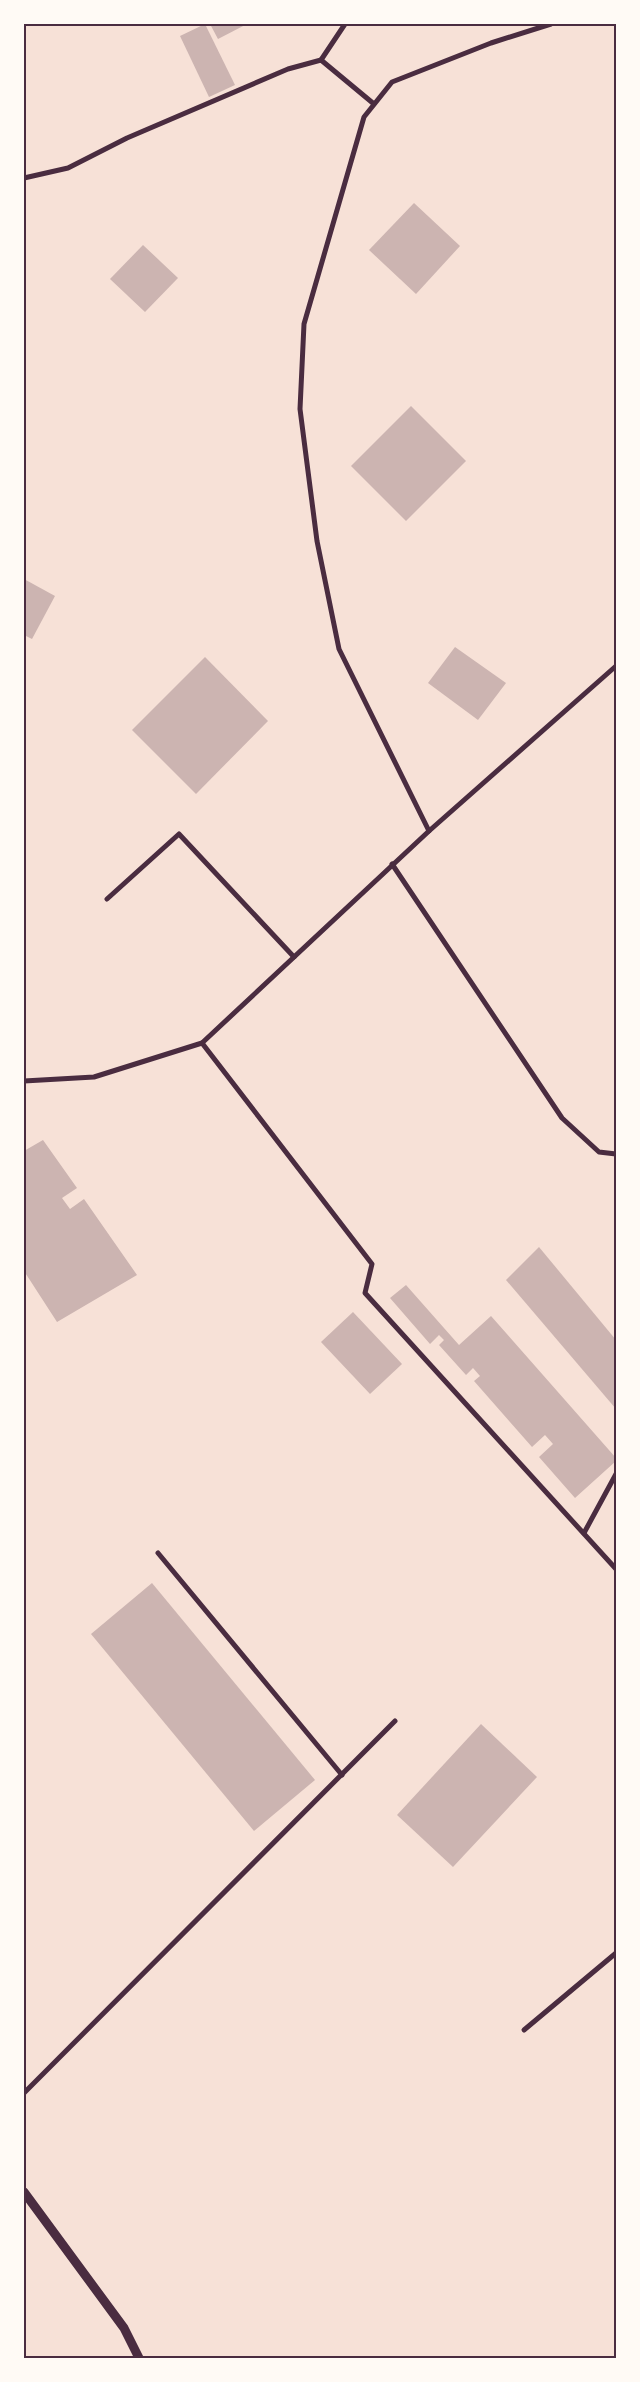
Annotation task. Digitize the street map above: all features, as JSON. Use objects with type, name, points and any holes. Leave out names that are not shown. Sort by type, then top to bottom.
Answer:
[{"type":"street","points":[[24,178],[68,168],[127,138],[288,69],[321,60],[345,24]]},
{"type":"street","points":[[429,832],[339,649],[317,541],[300,409],[304,324],[364,117],[392,82],[491,43],[551,24]]},
{"type":"street","points":[[321,60],[374,104]]},
{"type":"street","points":[[24,1081],[94,1077],[202,1043],[392,864],[616,666]]},
{"type":"street","points":[[107,898],[180,834],[294,957]]},
{"type":"street","points":[[392,864],[562,1118],[599,1152],[616,1154]]},
{"type":"street","points":[[202,1043],[372,1264],[365,1293],[616,1569]]},
{"type":"street","points":[[584,1534],[616,1474]]},
{"type":"street","points":[[158,1553],[342,1775]]},
{"type":"street","points":[[24,2093],[395,1721]]},
{"type":"street","points":[[524,2030],[616,1954]]},
{"type":"street","points":[[24,2192],[124,2328],[139,2358]]},
{"type":"building","points":[[205,24],[235,85],[209,97],[180,36]]},
{"type":"building","points":[[210,24],[247,24],[218,39]]},
{"type":"building","points":[[414,203],[460,246],[416,294],[369,250]]},
{"type":"building","points":[[143,245],[178,278],[145,312],[110,279]]},
{"type":"building","points":[[411,406],[466,461],[406,521],[351,466]]},
{"type":"building","points":[[24,579],[55,596],[32,639],[24,635]]},
{"type":"building","points":[[455,647],[506,683],[478,720],[428,683]]},
{"type":"building","points":[[205,657],[268,721],[196,794],[132,730]]},
{"type":"building","points":[[43,1140],[77,1188],[62,1198],[70,1209],[84,1199],[137,1275],[57,1322],[24,1271],[24,1151]]},
{"type":"building","points":[[539,1247],[616,1340],[616,1409],[506,1280]]},
{"type":"building","points":[[406,1285],[459,1345],[491,1316],[616,1458],[616,1461],[575,1498],[539,1457],[553,1444],[545,1435],[532,1447],[474,1381],[480,1376],[473,1368],[466,1375],[439,1345],[444,1340],[439,1335],[430,1344],[390,1298]]},
{"type":"building","points":[[353,1312],[402,1364],[370,1394],[321,1342]]},
{"type":"building","points":[[152,1583],[315,1780],[254,1831],[91,1634]]},
{"type":"building","points":[[481,1724],[537,1777],[453,1867],[397,1815]]}]
